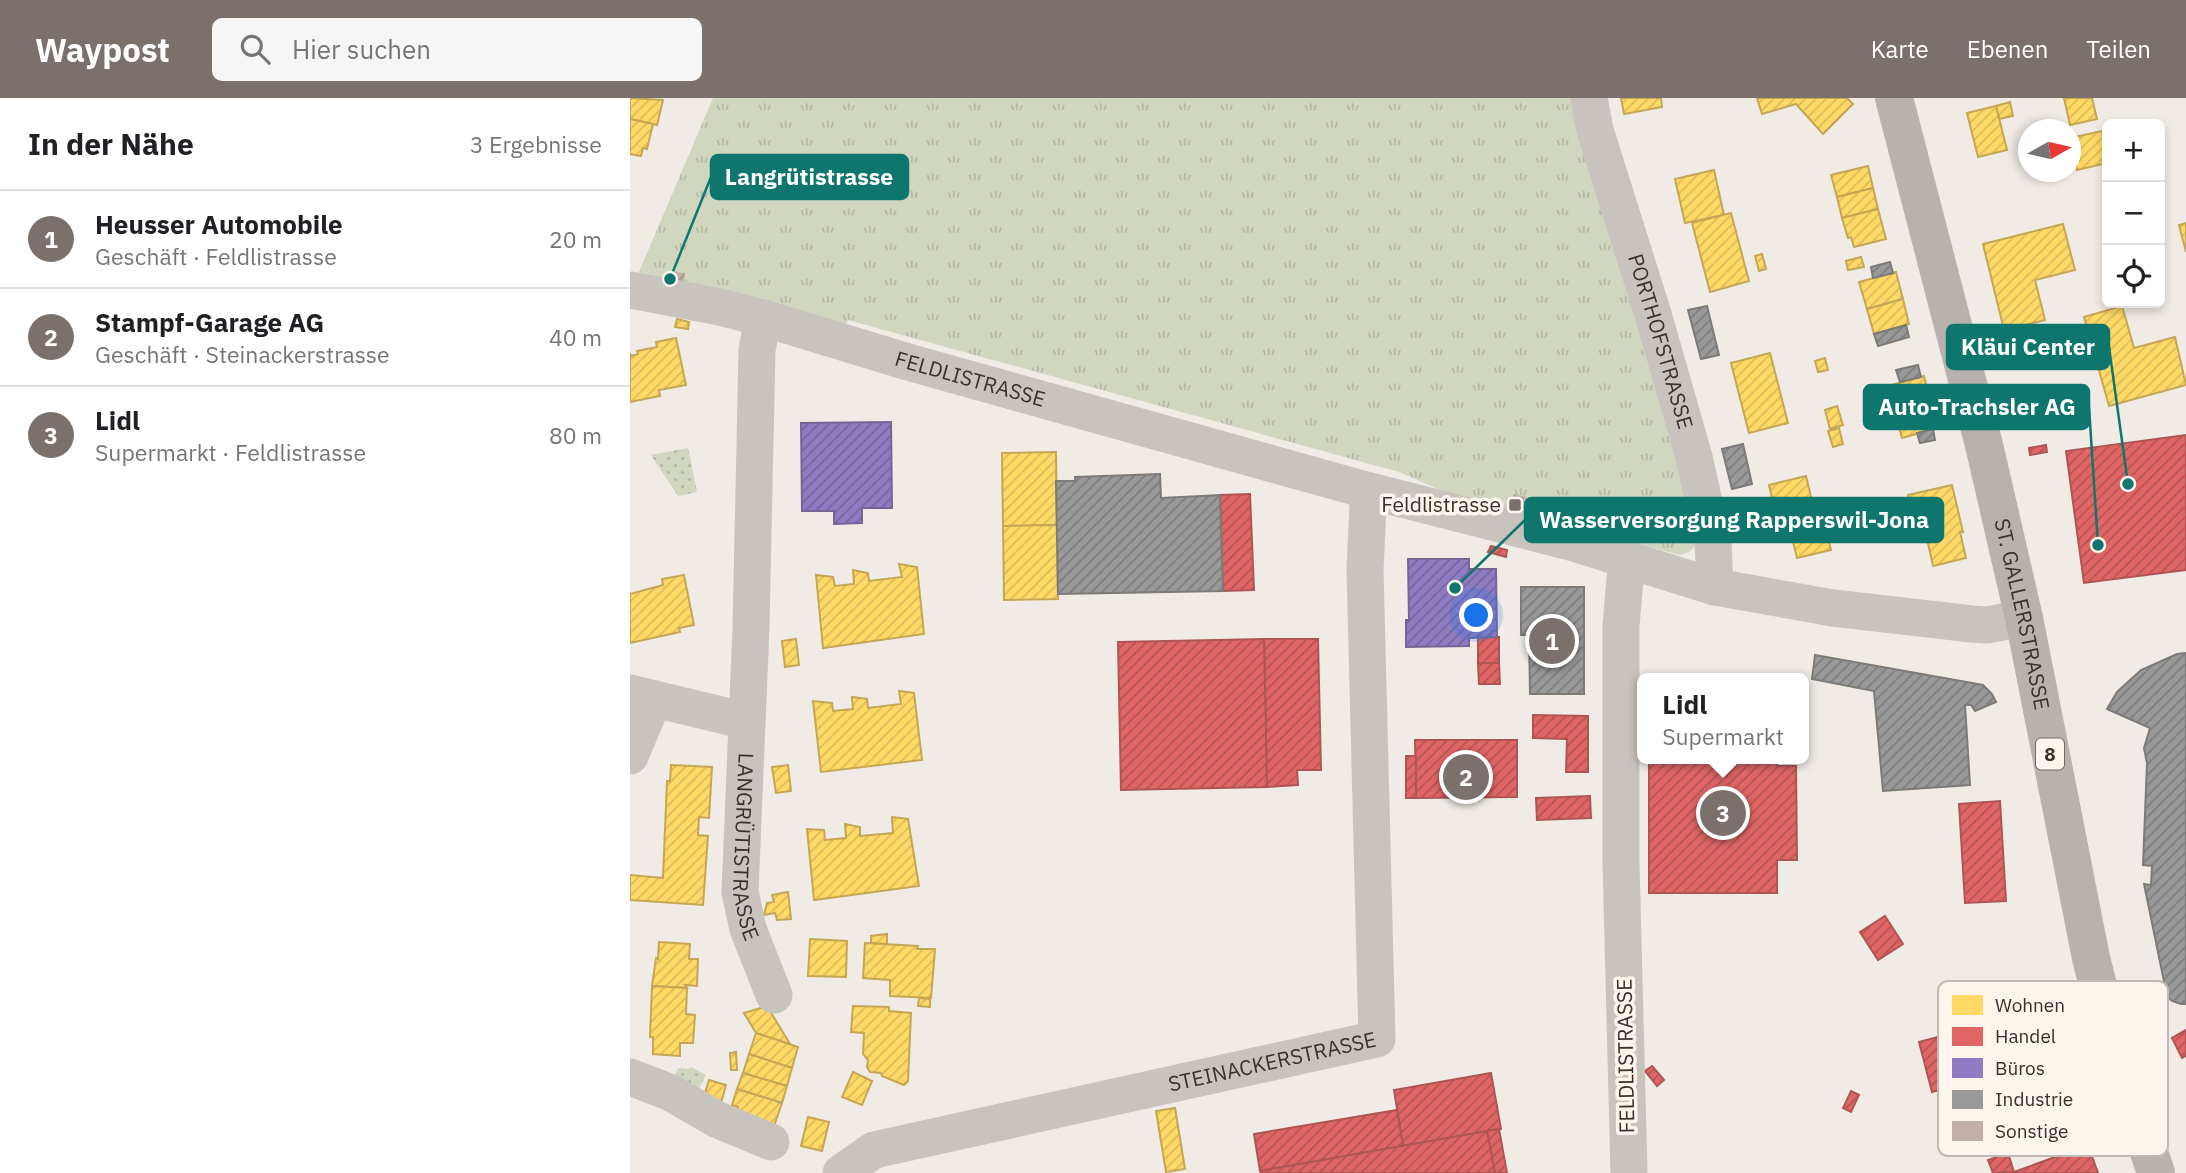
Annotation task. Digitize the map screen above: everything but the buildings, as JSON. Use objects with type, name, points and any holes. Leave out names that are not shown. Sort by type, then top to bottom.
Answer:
[{"type":"main road","name":"ST. GALLERSTRASSE","points":[[1894,98],[1972,396],[2024,618],[2097,981]]},
{"type":"main road","name":"ST. GALLERSTRASSE","points":[[2150,1156],[2156,1173]]},
{"type":"street","name":"PORTHOFSTRASSE","points":[[1589,98],[1598,140],[1653,314],[1694,457],[1713,542],[1716,587]]},
{"type":"street","name":"FELDLISTRASSE","points":[[630,290],[763,318],[908,362],[1366,490],[1574,543],[1716,587],[1833,608],[1980,625],[2024,618]]},
{"type":"street","name":"LANGRÜTISTRASSE","points":[[763,318],[757,350],[751,627],[740,892],[748,929],[774,995]]},
{"type":"street","name":"STEINACKERSTRASSE","points":[[841,1173],[874,1150],[1377,1039],[1365,569],[1368,507],[1366,490]]},
{"type":"street","name":"FELDLISTRASSE","points":[[1629,1173],[1621,863],[1621,626],[1625,579],[1632,561]]},
{"type":"street","points":[[630,756],[642,696],[746,722]]},
{"type":"street","points":[[630,1077],[669,1092],[718,1121],[771,1142]]},
{"type":"green space","points":[[713,98],[1578,98],[1673,416],[1696,545],[1689,552],[1680,555],[1457,497],[1399,472],[848,320],[844,329],[636,279]]},
{"type":"green space","points":[[688,448],[697,492],[678,496],[651,455]]},
{"type":"green space","points":[[691,1067],[706,1075],[697,1093],[672,1081],[678,1068]]},
{"type":"place","name":"Langrütistrasse","points":[[670,279]]},
{"type":"place","name":"Kläui Center","points":[[2128,484]]},
{"type":"place","name":"Feldlistrasse","points":[[1515,505]]},
{"type":"place","name":"Auto-Trachsler AG","points":[[2098,545]]},
{"type":"place","name":"Wasserversorgung Rapperswil-Jona","points":[[1455,588]]},
{"type":"place","name":"Heusser Automobile","points":[[1552,641]]},
{"type":"place","name":"Stampf-Garage AG","points":[[1466,777]]},
{"type":"place","name":"Lidl","points":[[1723,813]]}]
